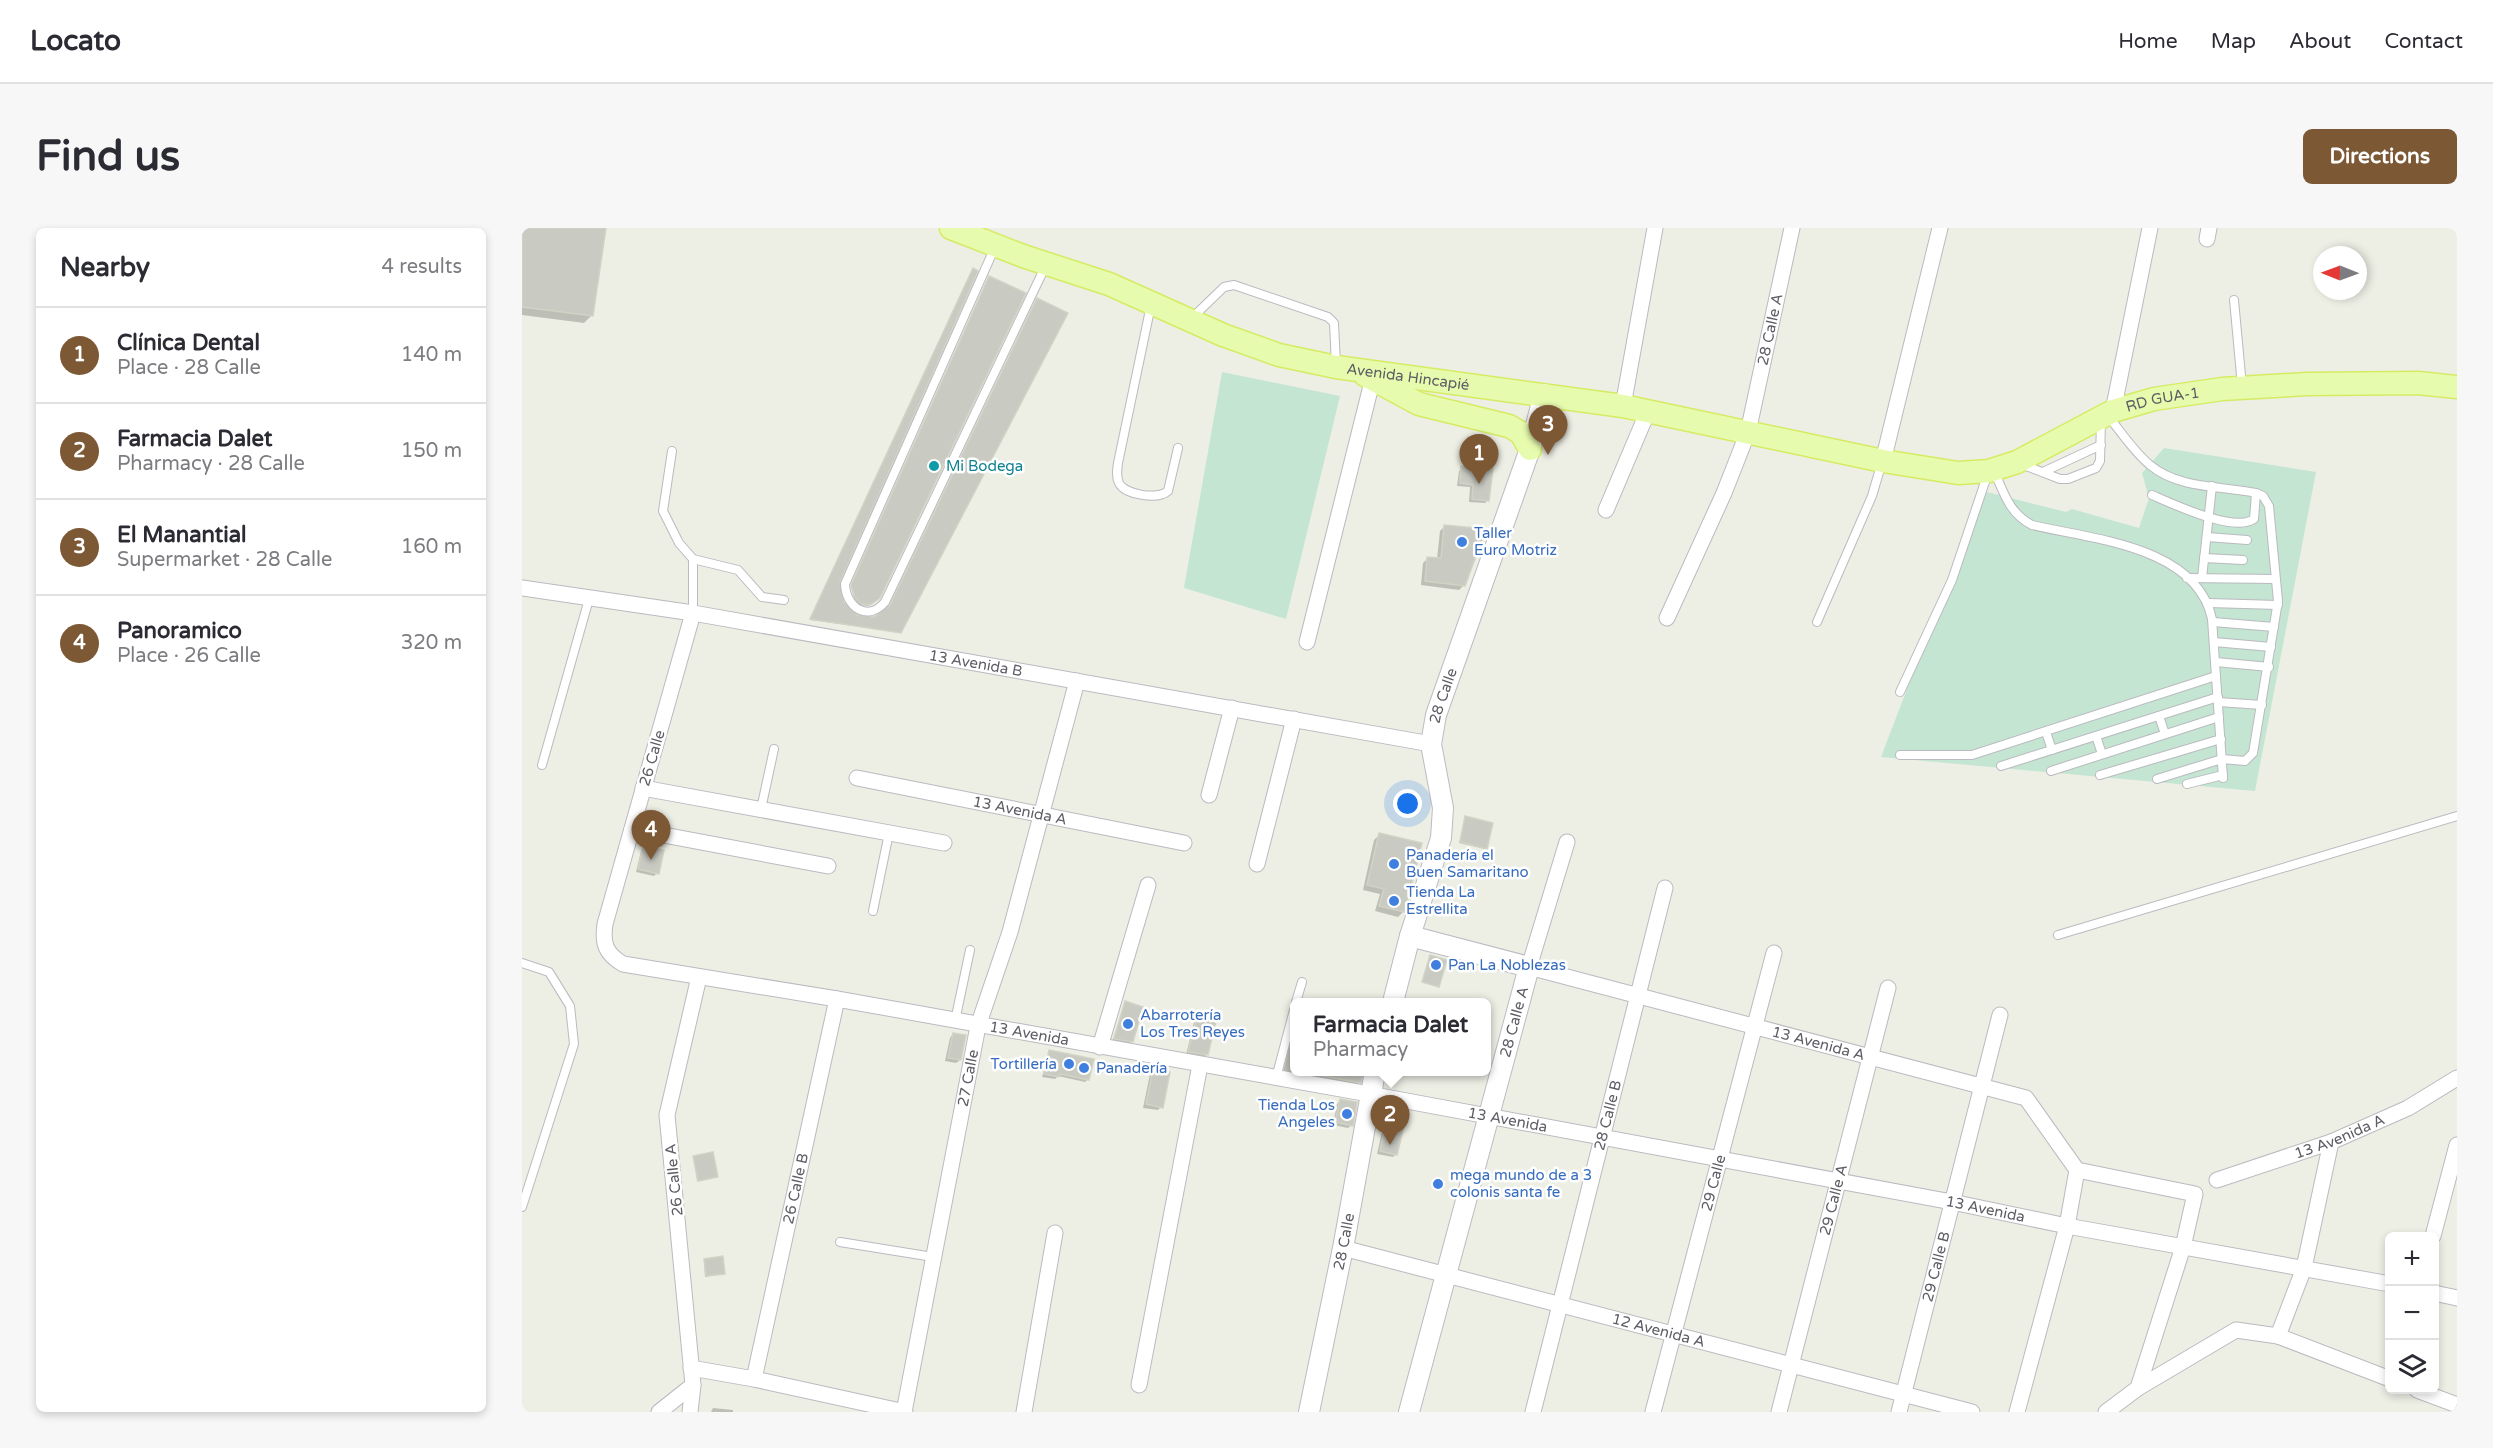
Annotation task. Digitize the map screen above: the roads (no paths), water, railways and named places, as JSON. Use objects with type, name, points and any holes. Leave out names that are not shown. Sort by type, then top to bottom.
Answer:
[{"type":"main road","name":"Avenida Hincapié","points":[[951,228],[996,246],[1109,284],[1190,320],[1279,355],[1339,367],[1623,406],[1883,461]]},
{"type":"main road","points":[[1339,367],[1373,378],[1419,404],[1509,426],[1521,433],[1530,449]]},
{"type":"main road","name":"RD GUA-1","points":[[1883,461],[1958,473],[1991,470],[2017,462],[2107,415],[2154,399],[2242,388],[2307,384],[2418,383],[2457,387]]},
{"type":"main road","name":"28 Calle","points":[[1394,998],[1410,936],[1441,838],[1443,820],[1431,744],[1436,715],[1530,449],[1544,394]]},
{"type":"main road","name":"13 Avenida A","points":[[1410,936],[1529,967]]},
{"type":"main road","name":"28 Calle A","points":[[1409,1412],[1529,967]]},
{"type":"main road","name":"28 Calle","points":[[1308,1412],[1343,1248],[1374,1076]]},
{"type":"street","points":[[1623,406],[1655,228]]},
{"type":"street","name":"28 Calle A","points":[[1667,618],[1724,493],[1748,432],[1792,228]]},
{"type":"street","points":[[1883,461],[1940,228]]},
{"type":"street","points":[[2107,415],[2150,228]]},
{"type":"street","points":[[1307,642],[1373,378]]},
{"type":"street","points":[[1606,510],[1648,411]]},
{"type":"street","name":"13 Avenida B","points":[[522,588],[693,613],[1431,744]]},
{"type":"street","name":"26 Calle","points":[[623,964],[608,952],[603,943],[603,934],[693,613]]},
{"type":"street","name":"27 Calle","points":[[904,1412],[978,1026],[1010,932],[1077,681]]},
{"type":"street","points":[[1209,795],[1232,708]]},
{"type":"street","points":[[1257,864],[1294,719]]},
{"type":"street","name":"13 Avenida A","points":[[856,778],[1184,843]]},
{"type":"street","points":[[643,788],[944,843]]},
{"type":"street","points":[[632,829],[828,866]]},
{"type":"street","name":"28 Calle A","points":[[1529,967],[1566,842]]},
{"type":"street","points":[[1100,1047],[1148,885]]},
{"type":"street","name":"28 Calle B","points":[[1533,1412],[1665,888]]},
{"type":"street","name":"29 Calle","points":[[1653,1412],[1774,953]]},
{"type":"street","name":"13 Avenida","points":[[623,964],[837,999],[955,1022],[1370,1094],[1487,1118],[1952,1202],[2067,1227],[2385,1283]]},
{"type":"street","name":"13 Avenida A","points":[[1529,967],[2026,1098],[2077,1170]]},
{"type":"street","name":"26 Calle A","points":[[690,1412],[693,1385],[667,1115],[699,977]]},
{"type":"street","name":"29 Calle A","points":[[1779,1412],[1888,988]]},
{"type":"street","name":"26 Calle B","points":[[754,1378],[837,999]]},
{"type":"street","name":"29 Calle B","points":[[1899,1412],[2000,1016]]},
{"type":"street","points":[[1139,1385],[1200,1065]]},
{"type":"street","name":"13 Avenida A","points":[[2217,1180],[2331,1142],[2408,1108],[2457,1078]]},
{"type":"street","points":[[2278,1336],[2304,1268],[2331,1142]]},
{"type":"street","points":[[2434,1232],[2457,1145]]},
{"type":"street","points":[[2017,1412],[2067,1227],[2077,1170],[2195,1194],[2183,1247],[2138,1388]]},
{"type":"street","points":[[1024,1412],[1055,1233]]},
{"type":"street","name":"12 Avenida A","points":[[1343,1248],[1972,1412]]},
{"type":"street","points":[[2439,1294],[2457,1298]]},
{"type":"street","points":[[2106,1412],[2138,1388],[2236,1330],[2278,1336],[2385,1377]]},
{"type":"street","points":[[691,1368],[754,1378],[904,1412]]},
{"type":"street","points":[[659,1412],[693,1385]]},
{"type":"street","points":[[2430,1394],[2457,1405]]},
{"type":"lane","points":[[996,246],[844,584],[845,596],[851,605],[869,612],[878,610],[885,602],[1047,264]]},
{"type":"lane","points":[[1190,320],[1224,287],[1234,285],[1332,319],[1339,367]]},
{"type":"lane","points":[[2234,300],[2242,388]]},
{"type":"lane","points":[[1152,303],[1118,463],[1119,483],[1124,489],[1157,497],[1163,496],[1168,491],[1178,448]]},
{"type":"lane","points":[[2017,462],[2068,479],[2096,468],[2100,461],[2107,415]]},
{"type":"lane","points":[[2107,415],[2151,466],[2164,474],[2186,482],[2256,493],[2263,496],[2269,506],[2278,605],[2262,705],[2250,759],[2245,761],[2222,759],[2157,779]]},
{"type":"lane","points":[[2043,472],[2101,445]]},
{"type":"lane","points":[[672,451],[663,511],[679,543],[693,559],[738,570],[762,597],[784,600]]},
{"type":"lane","points":[[1817,622],[1872,496],[1883,461]]},
{"type":"lane","points":[[1991,470],[2008,504],[2023,520],[2032,525],[2146,550],[2166,561],[2187,578],[2209,603],[2213,622],[2223,776],[2187,783]]},
{"type":"lane","points":[[1900,692],[1952,580],[1991,470]]},
{"type":"lane","points":[[2202,578],[2212,486]]},
{"type":"lane","points":[[2152,495],[2209,519],[2251,522],[2255,515],[2256,493]]},
{"type":"lane","points":[[2207,537],[2247,540]]},
{"type":"lane","points":[[2204,558],[2243,560]]},
{"type":"lane","points":[[693,559],[693,613]]},
{"type":"lane","points":[[2187,578],[2276,579]]},
{"type":"lane","points":[[542,765],[589,599]]},
{"type":"lane","points":[[2209,603],[2278,605]]},
{"type":"lane","points":[[2213,622],[2274,627]]},
{"type":"lane","points":[[2214,642],[2271,647]]},
{"type":"lane","points":[[2216,662],[2268,667]]},
{"type":"lane","points":[[1900,756],[1972,755],[2216,676]]},
{"type":"lane","points":[[2001,766],[2159,716],[2218,700],[2262,705]]},
{"type":"lane","points":[[2159,716],[2165,734]]},
{"type":"lane","points":[[2051,771],[2219,717]]},
{"type":"lane","points":[[2046,732],[2052,750]]},
{"type":"lane","points":[[2096,736],[2102,754]]},
{"type":"lane","points":[[2100,775],[2221,739]]},
{"type":"lane","points":[[761,809],[774,750]]},
{"type":"lane","points":[[2199,766],[2202,780]]},
{"type":"lane","points":[[2058,935],[2457,816]]},
{"type":"lane","points":[[873,911],[889,833]]},
{"type":"lane","points":[[955,1022],[970,950]]},
{"type":"lane","points":[[522,963],[549,972],[570,1006],[574,1044],[522,1207]]},
{"type":"lane","points":[[1297,998],[1302,982]]},
{"type":"lane","points":[[1275,1078],[1290,1024]]},
{"type":"lane","points":[[840,1242],[933,1257]]},
{"type":"place","name":"El Manantial","points":[[1548,455]]},
{"type":"place","name":"Mi Bodega","points":[[934,466]]},
{"type":"place","name":"Clínica Dental","points":[[1479,484]]},
{"type":"place","name":"Taller Euro Motriz","points":[[1462,542]]},
{"type":"place","name":"Panoramico","points":[[651,860]]},
{"type":"place","name":"Panadería el Buen Samaritano","points":[[1394,864]]},
{"type":"place","name":"Tienda La Estrellita","points":[[1394,901]]},
{"type":"place","name":"Pan La Noblezas","points":[[1436,965]]},
{"type":"place","name":"Abarrotería Los Tres Reyes","points":[[1128,1024]]},
{"type":"place","name":"Tortillería","points":[[1069,1064]]},
{"type":"place","name":"Panadería","points":[[1084,1068]]},
{"type":"place","name":"Tienda Los Angeles","points":[[1347,1114]]},
{"type":"place","name":"Farmacia Dalet","points":[[1390,1145]]},
{"type":"place","name":"mega mundo de a 3 colonis santa fe","points":[[1438,1184]]}]
